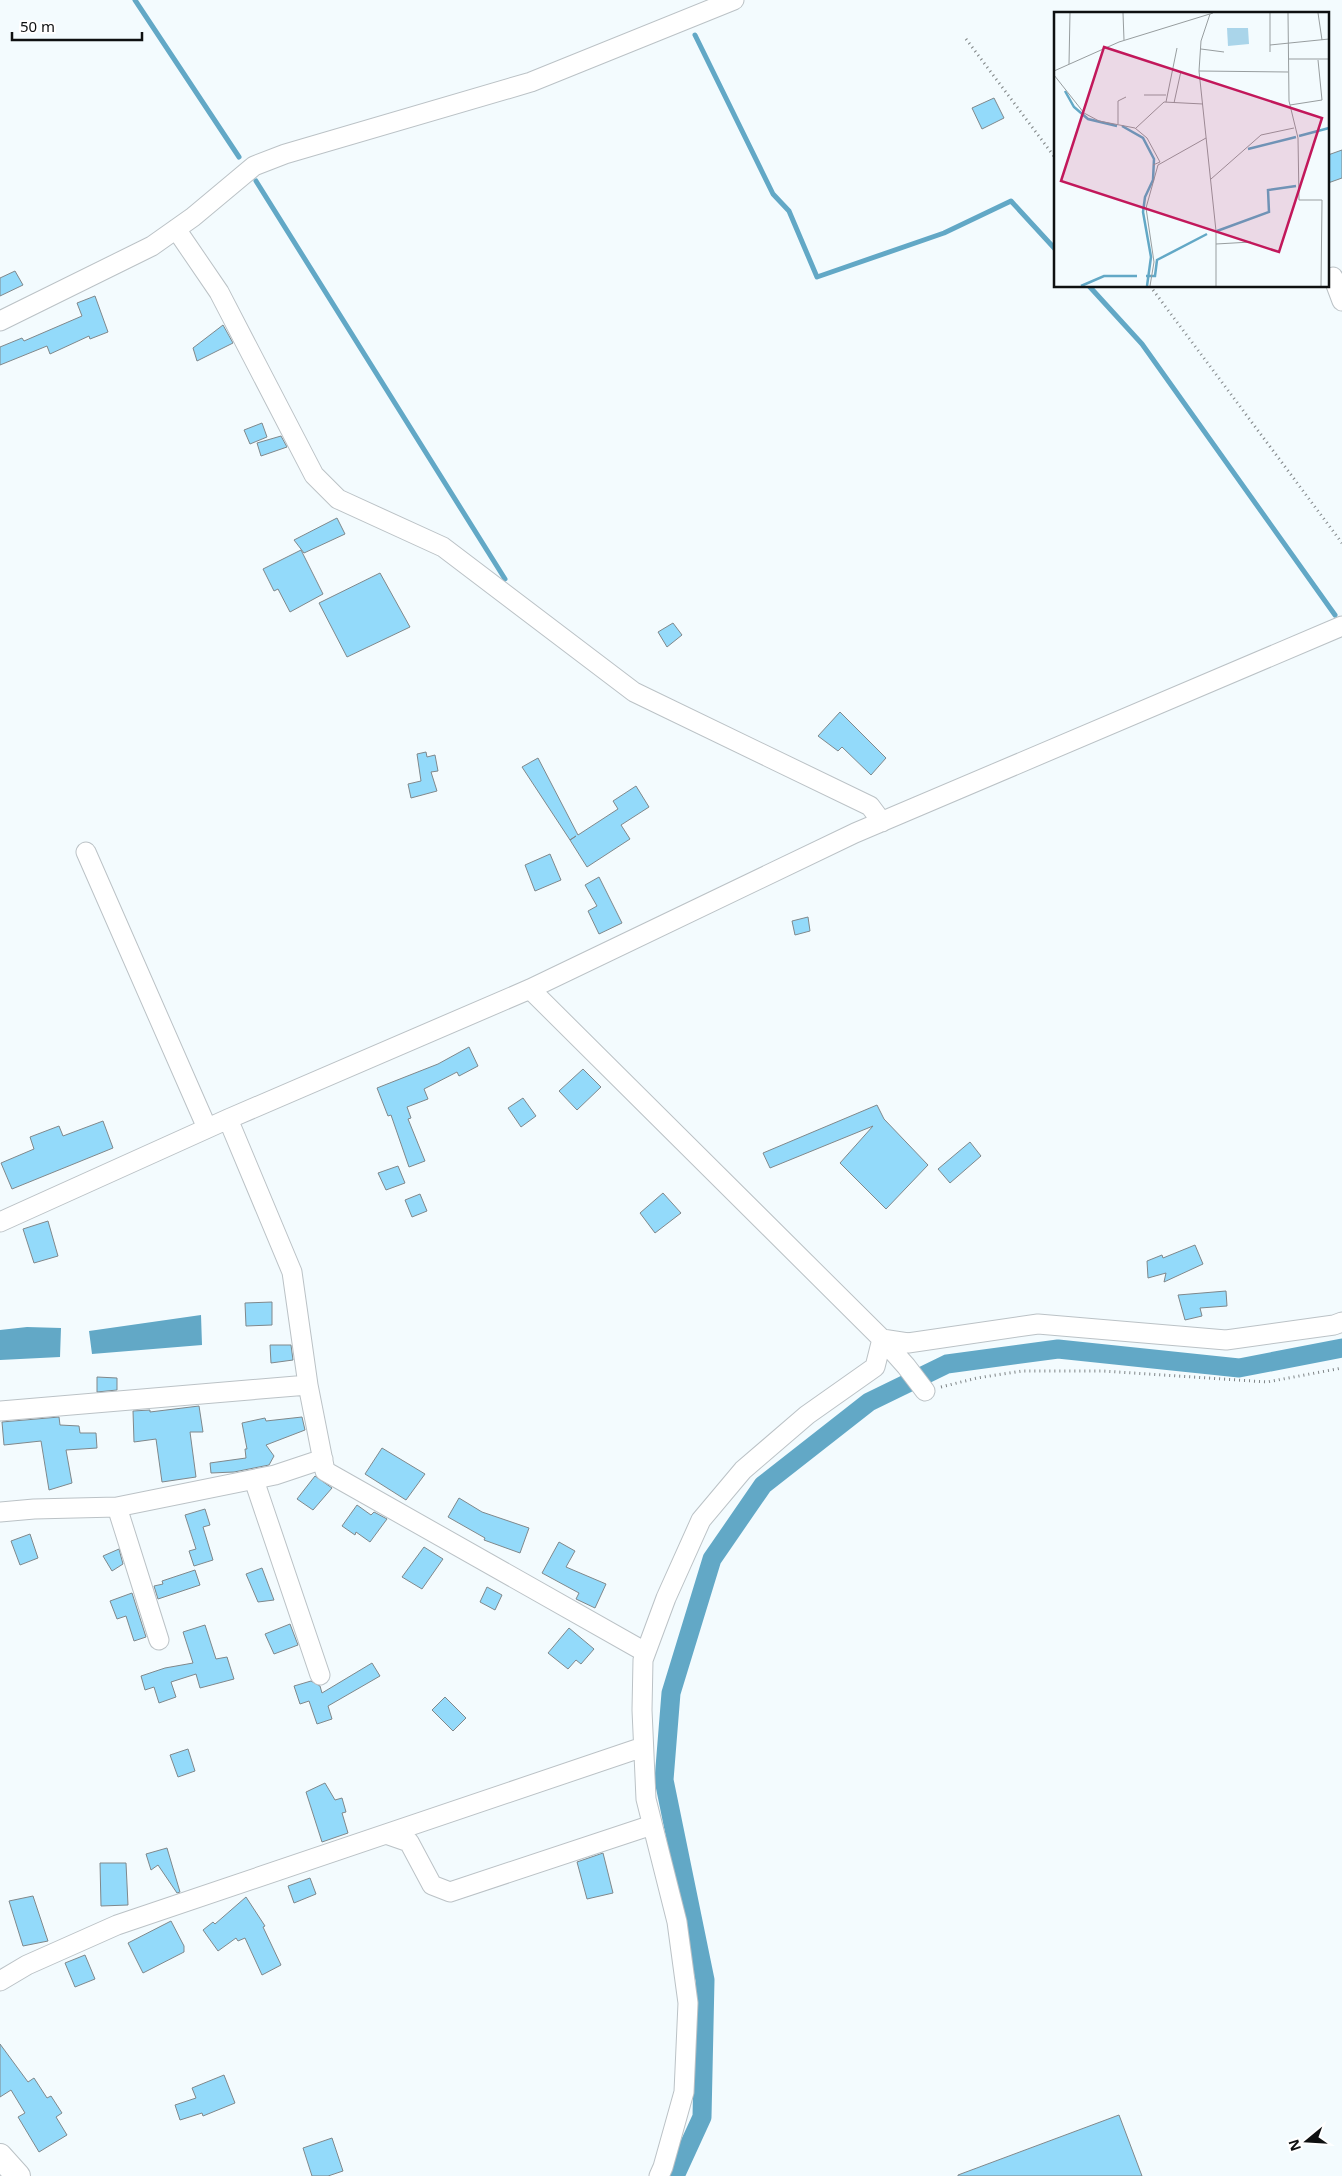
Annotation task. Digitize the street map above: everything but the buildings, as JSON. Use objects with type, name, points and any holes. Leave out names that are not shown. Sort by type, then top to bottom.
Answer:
[{"type":"main road","points":[[0,2156],[18,2176]]},
{"type":"street","points":[[0,321],[152,246],[193,218],[254,166],[294,152],[531,82],[734,0]]},
{"type":"street","points":[[176,229],[219,292],[314,475],[338,499],[443,547],[634,692],[870,806],[882,822]]},
{"type":"street","points":[[1333,277],[1342,301]]},
{"type":"street","points":[[0,1222],[228,1119],[530,989],[882,822],[1342,626]]},
{"type":"street","points":[[86,852],[208,1128]]},
{"type":"street","points":[[530,989],[882,1339],[925,1391]]},
{"type":"street","points":[[228,1119],[292,1272],[308,1385],[325,1471],[645,1652]]},
{"type":"street","points":[[882,1339],[908,1343],[1038,1324],[1226,1340],[1334,1325],[1342,1322]]},
{"type":"street","points":[[659,2176],[684,2092],[688,2003],[677,1922],[646,1799],[642,1710],[643,1660],[645,1652],[666,1598],[701,1520],[743,1470],[807,1415],[875,1367],[882,1339]]},
{"type":"street","points":[[0,1411],[308,1385]]},
{"type":"street","points":[[0,1512],[34,1508],[117,1507],[254,1480],[322,1459]]},
{"type":"street","points":[[254,1480],[320,1675]]},
{"type":"street","points":[[117,1507],[160,1640]]},
{"type":"street","points":[[0,1981],[27,1965],[116,1925],[643,1747]]},
{"type":"street","points":[[386,1834],[409,1842],[432,1885],[450,1892],[652,1825]]},
{"type":"path","points":[[966,39],[1054,157]]},
{"type":"path","points":[[1151,288],[1342,543]]},
{"type":"path","points":[[925,1391],[977,1378],[1022,1371],[1102,1371],[1267,1382],[1342,1368]]},
{"type":"water","points":[[201,1315],[202,1345],[92,1354],[89,1331]]},
{"type":"water","points":[[27,1327],[61,1328],[60,1357],[0,1360],[0,1330]]},
{"type":"waterway","points":[[135,0],[239,157]]},
{"type":"waterway","points":[[695,35],[773,194],[789,211],[817,277],[944,233],[1011,201],[1054,248]]},
{"type":"waterway","points":[[256,181],[505,579]]},
{"type":"waterway","points":[[1091,288],[1142,344],[1335,615]]},
{"type":"waterway","points":[[675,2176],[702,2117],[705,1980],[664,1780],[671,1693],[712,1559],[763,1485],[869,1402],[947,1364],[1058,1349],[1239,1368],[1342,1348]]}]
